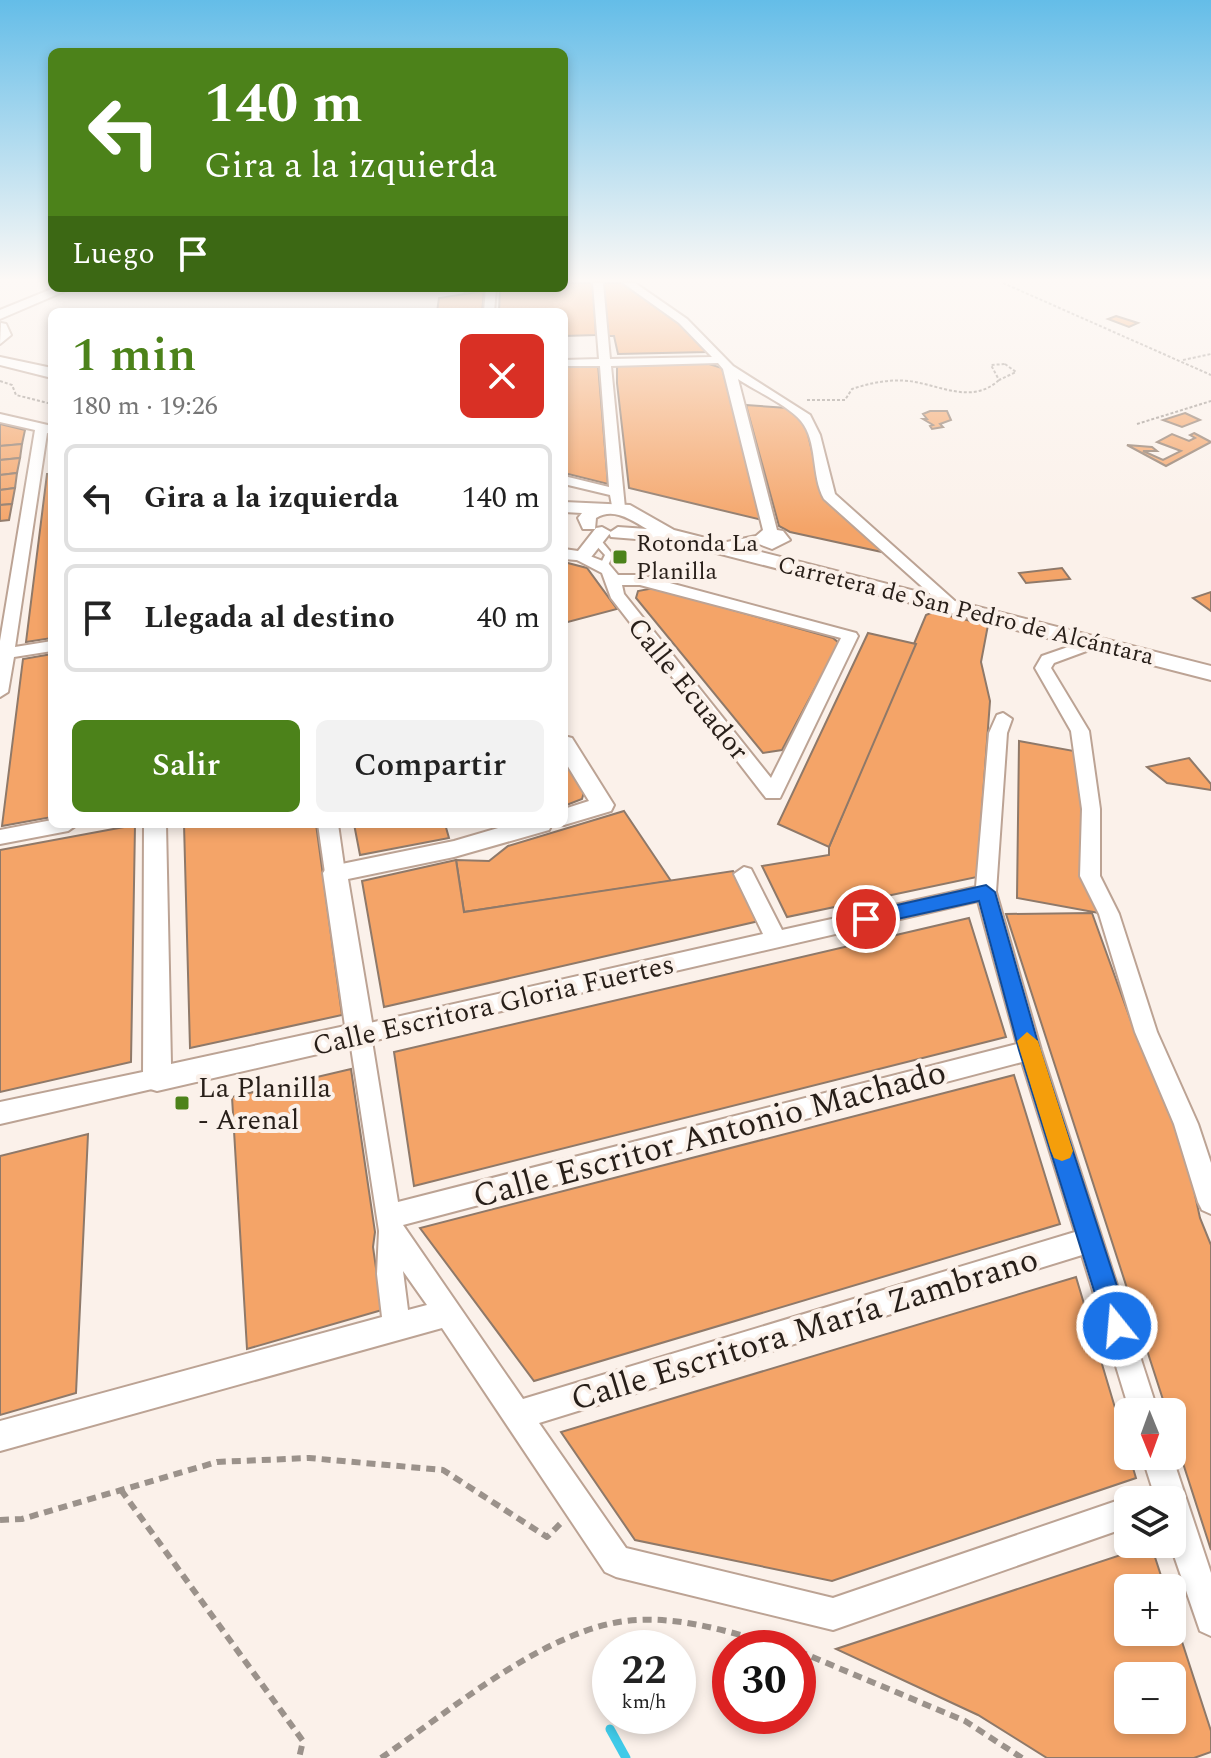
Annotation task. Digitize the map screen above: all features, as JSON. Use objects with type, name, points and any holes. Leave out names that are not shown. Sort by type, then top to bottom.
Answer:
[{"type":"main road","points":[[17,365],[47,372]]},
{"type":"main road","points":[[613,503],[589,515],[601,533],[630,528],[635,517]]},
{"type":"main road","name":"Carretera de San Pedro de Alcántara","points":[[568,508],[613,503],[674,536]]},
{"type":"main road","name":"Carretera de San Pedro de Alcántara","points":[[568,511],[601,533],[674,536],[722,547],[1211,673]]},
{"type":"street","points":[[568,482],[613,503],[605,365]]},
{"type":"street","points":[[722,547],[766,536],[723,365]]},
{"type":"street","points":[[728,365],[806,418],[814,435],[824,486],[829,496],[952,606]]},
{"type":"street","points":[[0,418],[47,428],[0,692]]},
{"type":"street","points":[[601,533],[573,556],[609,572]]},
{"type":"street","name":"Calle Ecuador","points":[[609,572],[850,636],[773,793],[616,595],[609,572]]},
{"type":"street","points":[[1094,643],[1048,660],[1043,668],[1080,731],[1091,809],[1090,876],[1109,914],[1146,1032],[1186,1124],[1211,1202]]},
{"type":"street","points":[[5,654],[48,647]]},
{"type":"street","points":[[1003,719],[998,733],[986,892],[1030,1050],[1140,1398]]},
{"type":"street","points":[[568,749],[603,805],[568,816]]},
{"type":"street","points":[[0,837],[48,828]]},
{"type":"street","points":[[155,828],[157,1079]]},
{"type":"street","points":[[329,828],[390,1224],[390,1274],[397,1328]]},
{"type":"street","points":[[335,873],[476,843],[527,828]]},
{"type":"street","points":[[744,874],[776,939]]},
{"type":"street","name":"Calle Escritora Gloria Fuertes","points":[[0,1113],[986,892]]},
{"type":"street","name":"Calle Escritor Antonio Machado","points":[[390,1224],[1030,1050]]},
{"type":"street","points":[[390,1224],[616,1561],[833,1614],[1114,1517]]},
{"type":"street","name":"Calle Escritora María Zambrano","points":[[517,1415],[1091,1240]]},
{"type":"street","points":[[0,1436],[448,1313]]},
{"type":"street","points":[[1186,1549],[1211,1620]]},
{"type":"lane","points":[[601,533],[607,548],[609,572]]},
{"type":"path","points":[[991,365],[999,380]]},
{"type":"path","points":[[804,400],[845,400],[852,389],[891,381],[933,384],[977,394],[1016,372],[1006,365]]},
{"type":"path","points":[[1190,365],[1211,375]]},
{"type":"path","points":[[0,381],[12,385],[16,395],[48,403]]},
{"type":"path","points":[[1137,424],[1211,401]]},
{"type":"path","points":[[0,1520],[22,1519],[217,1462],[309,1458],[443,1470],[547,1537],[578,1505]]},
{"type":"path","points":[[121,1490],[303,1741],[299,1758]]},
{"type":"path","points":[[381,1758],[546,1646],[572,1632],[613,1619],[687,1620],[723,1630]]},
{"type":"path","points":[[816,1659],[965,1721],[1022,1758]]},
{"type":"building","points":[[598,365],[608,484],[568,474],[568,366]]},
{"type":"building","points":[[712,365],[722,368],[762,520],[629,488],[617,367]]},
{"type":"building","points":[[746,405],[788,408],[804,418],[819,480],[891,554],[790,532],[779,526]]},
{"type":"building","points":[[947,411],[951,420],[940,424],[943,427],[932,429],[930,426],[933,425],[923,419],[927,419],[923,414]]},
{"type":"building","points":[[1185,413],[1200,420],[1182,427],[1163,420]]},
{"type":"building","points":[[0,424],[25,430],[22,444],[0,446]]},
{"type":"building","points":[[1194,433],[1211,442],[1166,466],[1127,445],[1152,447],[1157,451],[1143,451],[1163,460],[1181,451],[1157,442],[1172,434],[1189,441],[1195,438],[1190,435]]},
{"type":"building","points":[[22,444],[20,458],[0,460],[0,446]]},
{"type":"building","points":[[20,458],[17,473],[0,475],[0,460]]},
{"type":"building","points":[[17,473],[15,488],[0,490],[0,475]]},
{"type":"building","points":[[47,474],[48,474],[48,639],[26,642]]},
{"type":"building","points":[[15,488],[12,504],[0,505],[0,490]]},
{"type":"building","points":[[12,504],[9,520],[0,521],[0,505]]},
{"type":"building","points":[[568,563],[587,568],[617,609],[568,622]]},
{"type":"building","points":[[1062,568],[1070,579],[1026,583],[1019,573]]},
{"type":"building","points":[[654,588],[833,638],[839,643],[782,750],[763,753],[636,598],[638,591]]},
{"type":"building","points":[[1211,592],[1211,611],[1193,598]]},
{"type":"building","points":[[933,612],[988,625],[981,662],[990,701],[977,877],[787,917],[762,866],[829,855],[829,847],[926,615]]},
{"type":"building","points":[[868,633],[916,644],[829,847],[778,824]]},
{"type":"building","points":[[48,655],[48,818],[2,826],[23,659]]},
{"type":"building","points":[[1019,741],[1074,751],[1099,913],[1017,898]]},
{"type":"building","points":[[1189,758],[1211,784],[1211,790],[1167,783],[1147,767]]},
{"type":"building","points":[[568,765],[584,792],[582,799],[568,804]]},
{"type":"building","points":[[624,811],[671,881],[464,912],[456,860],[489,861],[508,846]]},
{"type":"building","points":[[119,828],[135,828],[131,1062],[0,1092],[0,850]]},
{"type":"building","points":[[184,828],[317,828],[342,1015],[190,1048]]},
{"type":"building","points":[[355,828],[446,828],[449,838],[360,855]]},
{"type":"building","points":[[456,860],[464,912],[733,871],[759,921],[384,1007],[362,881]]},
{"type":"building","points":[[1092,913],[1135,1032],[1186,1153],[1200,1218],[1211,1245],[1211,1550],[1185,1470],[1186,1398],[1162,1398],[1006,914]]},
{"type":"building","points":[[969,918],[1006,1037],[414,1186],[394,1052]]},
{"type":"building","points":[[351,1069],[375,1232],[373,1247],[382,1310],[247,1349],[232,1097]]},
{"type":"building","points":[[1014,1075],[1060,1224],[534,1381],[420,1228]]},
{"type":"building","points":[[88,1134],[76,1393],[0,1415],[0,1156]]},
{"type":"building","points":[[1076,1277],[1114,1404],[1114,1470],[1134,1470],[1136,1478],[832,1581],[635,1540],[561,1432]]},
{"type":"building","points":[[1114,1557],[1155,1558],[1160,1574],[1114,1574],[1114,1646],[1183,1646],[1211,1731],[1211,1752],[1194,1758],[1047,1758],[978,1715],[836,1649]]},
{"type":"waterway","points":[[613,1734],[626,1758]]},
{"type":"slow traffic","points":[[1027,1041],[1062,1151]]},
{"type":"place","name":"Rotonda La Planilla","points":[[620,557]]},
{"type":"place","name":"La Planilla - Arenal","points":[[182,1103]]},
{"type":"route","points":[[866,919],[986,892],[1030,1050],[1117,1326]]}]
